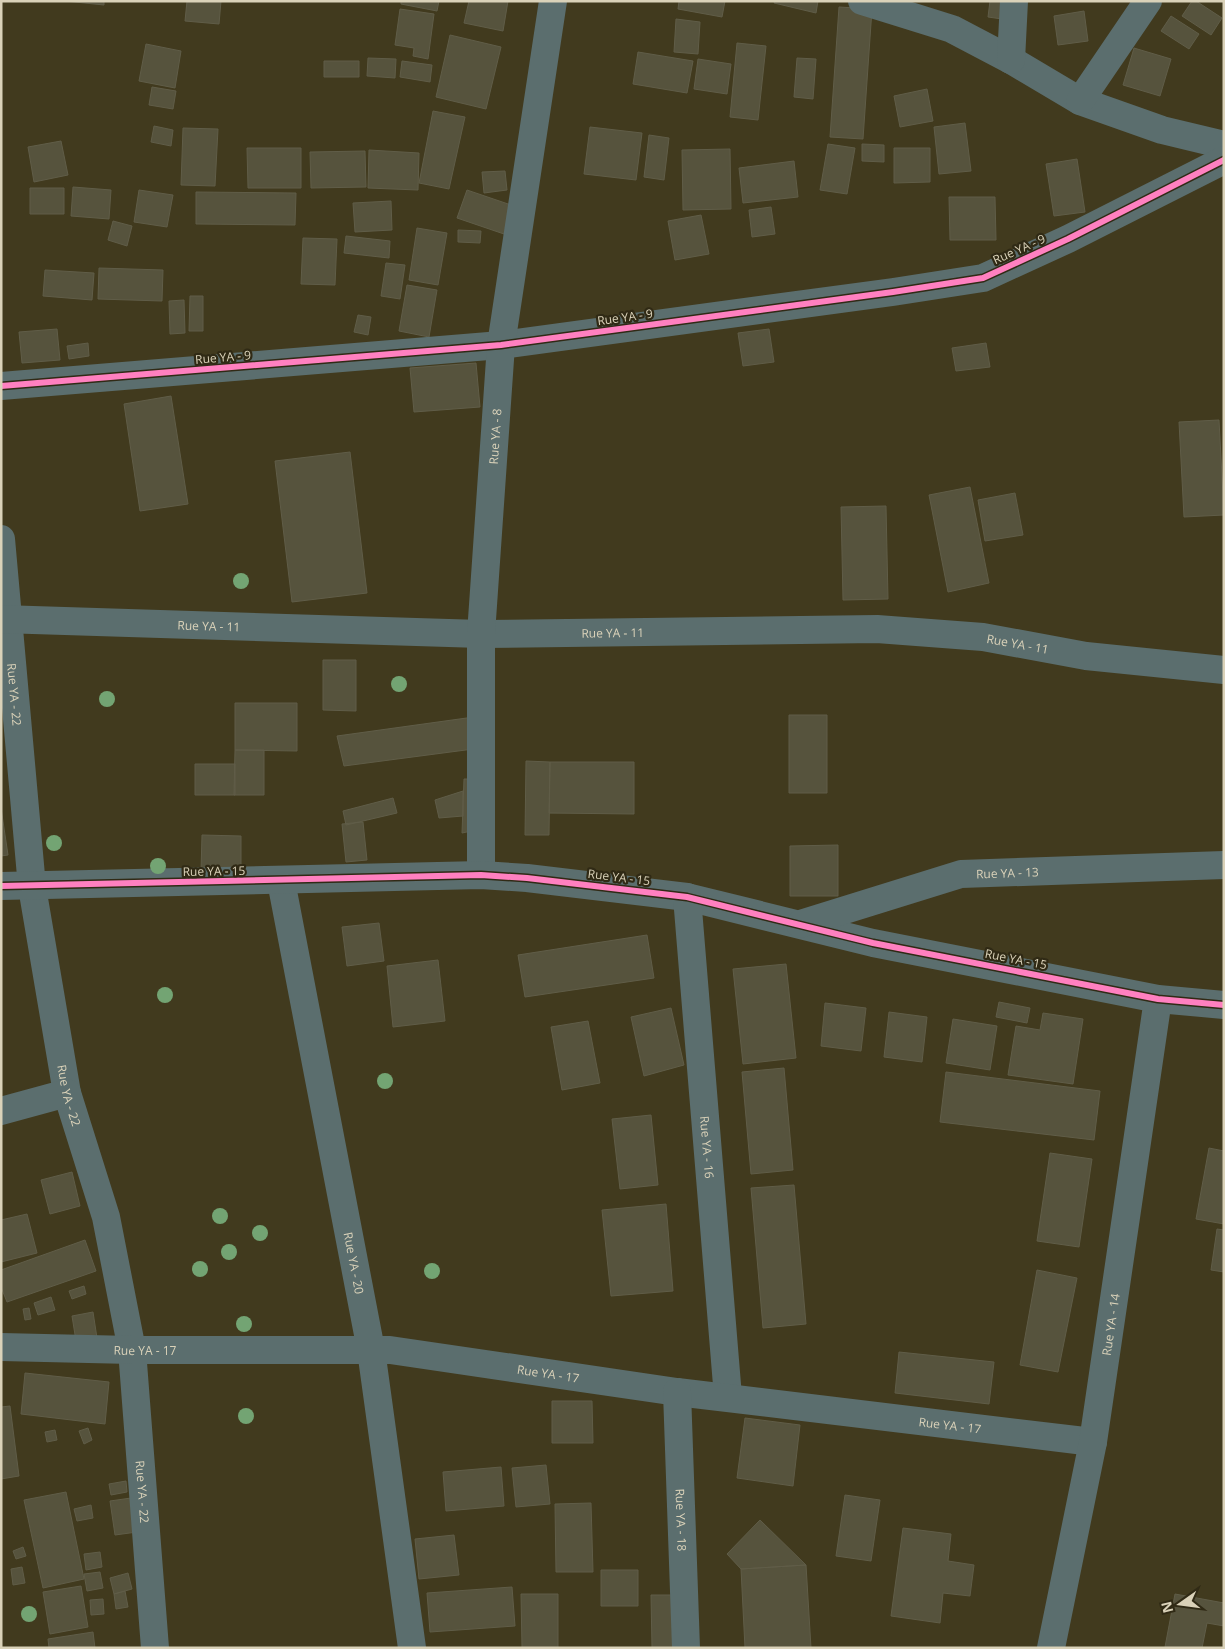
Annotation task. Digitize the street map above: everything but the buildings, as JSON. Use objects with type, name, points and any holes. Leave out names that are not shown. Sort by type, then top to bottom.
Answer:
[{"type":"street","name":"Rue YA - 8","points":[[481,875],[481,634],[501,345],[553,1]]},
{"type":"street","points":[[862,1],[952,29],[1080,101],[1162,130],[1224,145]]},
{"type":"street","points":[[1010,60],[1014,1]]},
{"type":"street","points":[[1080,101],[1148,1]]},
{"type":"street","name":"Rue YA - 9","points":[[1,386],[501,345],[983,278],[1068,239],[1224,160]]},
{"type":"street","name":"Rue YA - 22","points":[[1,540],[5,620],[32,887],[67,1093],[106,1217],[132,1350],[155,1648]]},
{"type":"street","name":"Rue YA - 11","points":[[5,620],[481,634],[877,629],[983,637],[1086,656],[1224,670]]},
{"type":"street","name":"Rue YA - 13","points":[[800,924],[962,874],[1224,866]]},
{"type":"street","name":"Rue YA - 15","points":[[1,886],[32,887],[481,875],[527,878],[687,897],[873,943],[1158,999],[1224,1005]]},
{"type":"street","name":"Rue YA - 20","points":[[281,881],[371,1350],[412,1648]]},
{"type":"street","name":"Rue YA - 16","points":[[687,897],[728,1397]]},
{"type":"street","name":"Rue YA - 14","points":[[1051,1648],[1093,1442],[1158,999]]},
{"type":"street","points":[[1,1110],[67,1093]]},
{"type":"street","name":"Rue YA - 17","points":[[1,1347],[132,1350],[390,1350],[677,1392],[1093,1442]]},
{"type":"street","name":"Rue YA - 18","points":[[677,1392],[686,1648]]},
{"type":"cycle path","points":[[1,386],[501,345],[983,278],[1068,239],[1224,160]]},
{"type":"cycle path","points":[[1,886],[481,875],[527,878],[687,897],[873,943],[1158,999],[1224,1005]]}]
